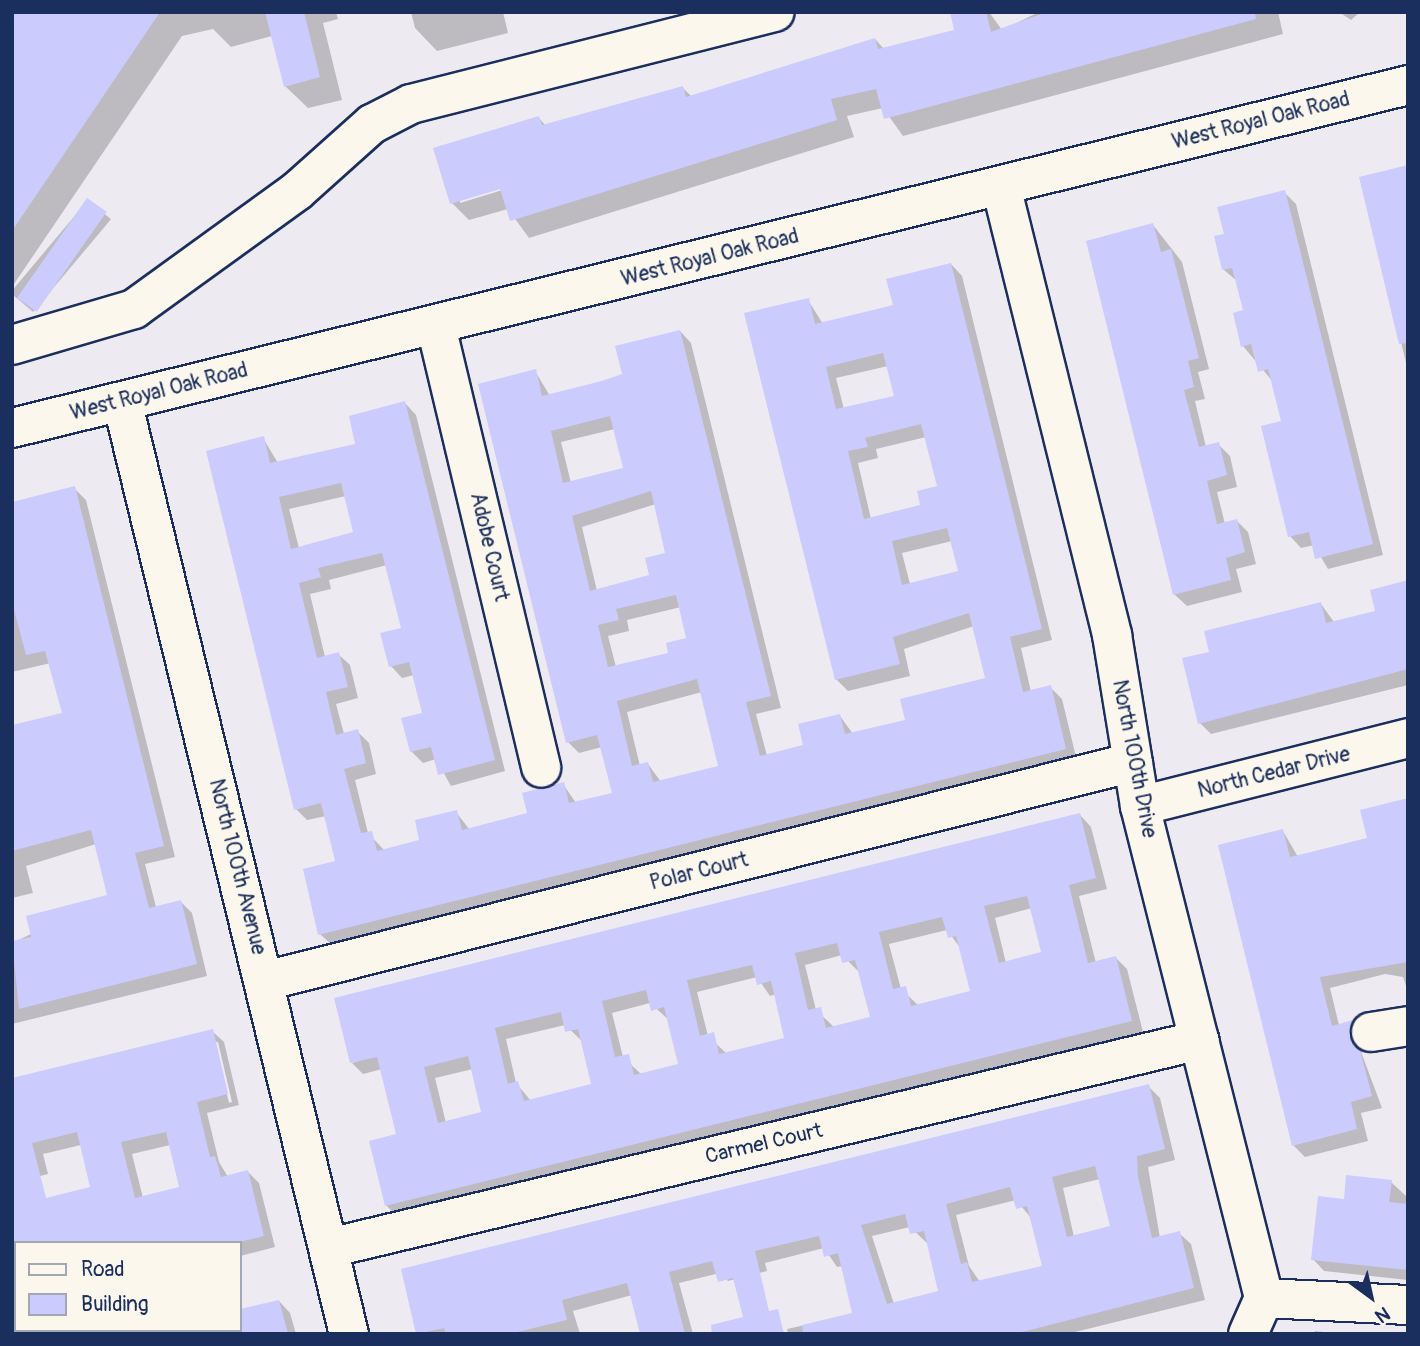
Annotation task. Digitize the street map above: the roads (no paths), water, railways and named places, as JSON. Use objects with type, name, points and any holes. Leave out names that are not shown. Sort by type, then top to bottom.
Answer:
[{"type":"street","points":[[12,345],[134,309],[298,191],[372,124],[411,104],[775,12]]},
{"type":"street","name":"West Royal Oak Road","points":[[12,428],[436,326],[1408,85]]},
{"type":"street","name":"North 100th Drive","points":[[1001,186],[1112,635],[1140,806],[1200,1040],[1255,1321]]},
{"type":"street","name":"Adobe Court","points":[[436,326],[541,768]]},
{"type":"street","name":"North 100th Avenue","points":[[122,401],[349,1334]]},
{"type":"street","name":"North Cedar Drive","points":[[1140,806],[1408,738]]},
{"type":"street","name":"Polar Court","points":[[265,981],[1133,762]]},
{"type":"street","name":"Carmel Court","points":[[329,1248],[1200,1040]]},
{"type":"street","points":[[1255,1321],[1408,1305]]}]
